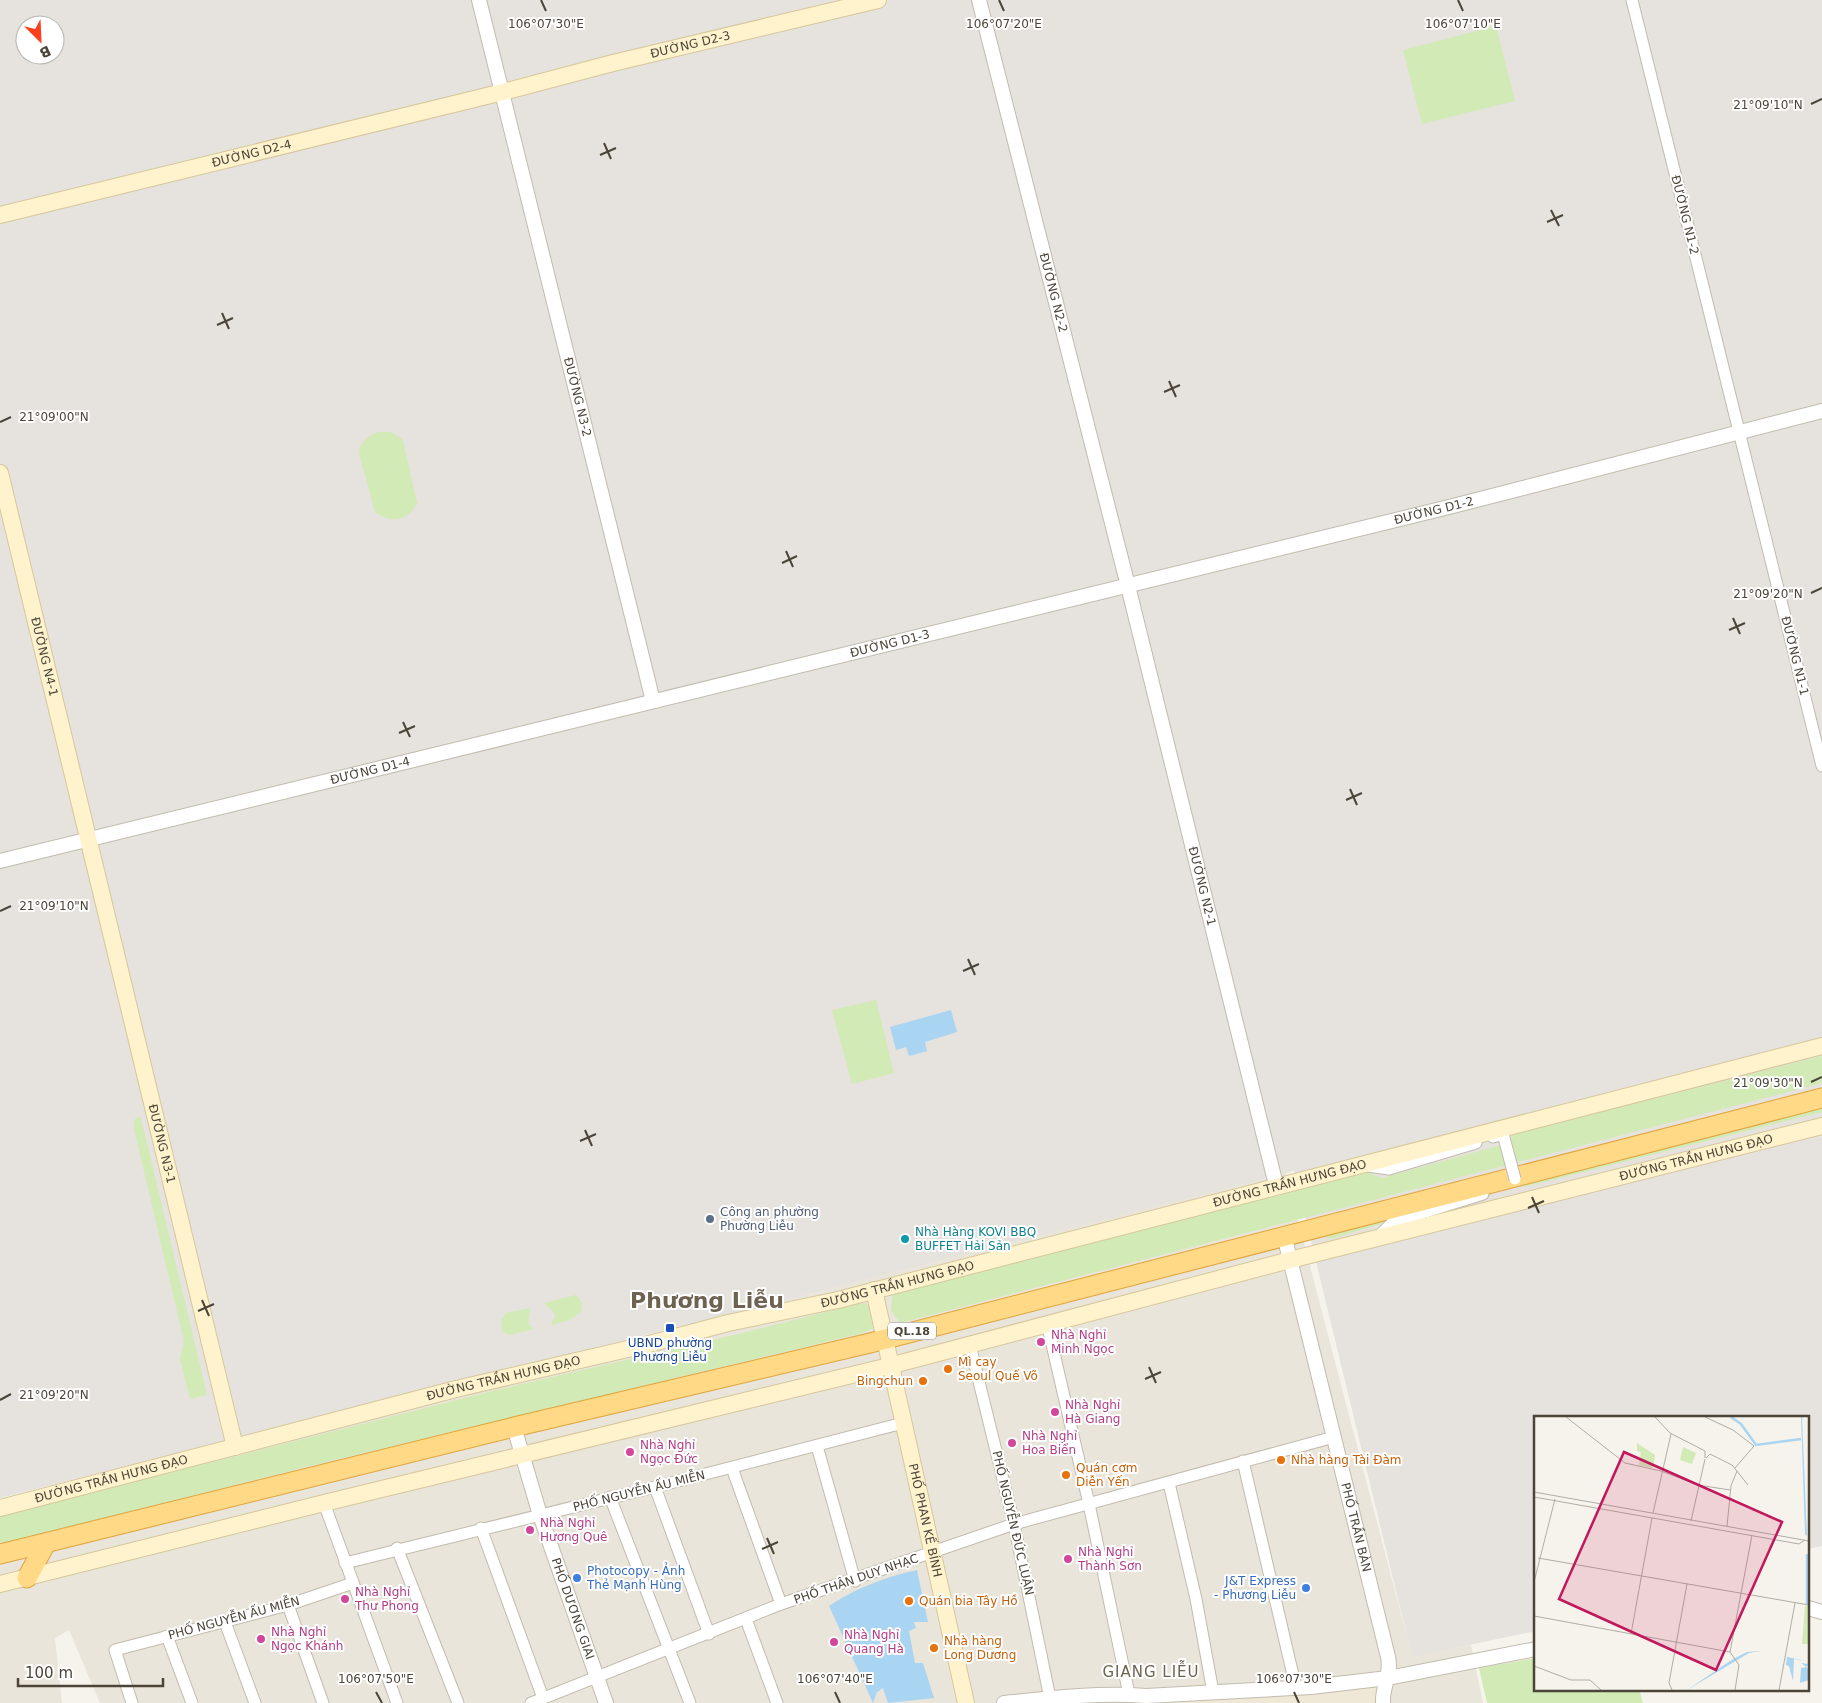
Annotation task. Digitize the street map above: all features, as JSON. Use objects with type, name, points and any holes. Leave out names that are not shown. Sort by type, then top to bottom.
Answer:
[{"type":"highway","name":"QL.18","points":[[0,1554],[514,1427],[885,1338],[1822,1098]]},
{"type":"highway","points":[[27,1578],[46,1543]]},
{"type":"main road","name":"ĐƯỜNG D2-3","points":[[503,92],[613,63],[878,0]]},
{"type":"main road","name":"ĐƯỜNG D2-4","points":[[0,215],[503,92]]},
{"type":"main road","name":"ĐƯỜNG N4-1","points":[[0,473],[88,840]]},
{"type":"main road","name":"ĐƯỜNG N3-1","points":[[88,840],[235,1447]]},
{"type":"main road","name":"ĐƯỜNG TRẦN HƯNG ĐẠO","points":[[0,1508],[456,1389],[874,1290],[1822,1046]]},
{"type":"main road","name":"ĐƯỜNG TRẦN HƯNG ĐẠO","points":[[0,1584],[324,1503],[521,1457],[889,1366],[1290,1260],[1822,1126]]},
{"type":"main road","name":"PHỐ PHAN KẾ BÍNH","points":[[874,1290],[889,1366],[966,1703]]},
{"type":"street","name":"ĐƯỜNG N3-2","points":[[479,0],[653,701]]},
{"type":"street","name":"ĐƯỜNG N2-2","points":[[978,0],[1128,586]]},
{"type":"street","name":"ĐƯỜNG N1-2","points":[[1632,0],[1738,431]]},
{"type":"street","name":"ĐƯỜNG D1-2","points":[[1128,586],[1453,506],[1738,431],[1822,411]]},
{"type":"street","name":"ĐƯỜNG N1-1","points":[[1738,431],[1822,766]]},
{"type":"street","name":"ĐƯỜNG D1-3","points":[[653,701],[1128,586]]},
{"type":"street","name":"ĐƯỜNG N2-1","points":[[1128,586],[1276,1186]]},
{"type":"street","name":"ĐƯỜNG D1-4","points":[[0,861],[653,701]]},
{"type":"street","points":[[1358,1166],[1389,1168],[1503,1134],[1517,1185],[1393,1222],[1375,1240]]},
{"type":"street","name":"PHỐ TRẦN BÀN","points":[[1284,1235],[1388,1657],[1390,1667],[1388,1678],[1382,1690],[1383,1703]]},
{"type":"street","points":[[1047,1324],[1089,1504],[1129,1694]]},
{"type":"street","name":"PHỐ NGUYỄN ĐỨC LUẬN","points":[[970,1344],[1014,1524],[1051,1700]]},
{"type":"street","name":"PHỐ NGUYỄN ẤU MIỄN","points":[[345,1562],[540,1515],[610,1496],[655,1488],[903,1423]]},
{"type":"street","name":"PHỐ DƯƠNG GIAI","points":[[514,1427],[521,1457],[540,1515],[606,1703]]},
{"type":"street","name":"PHỐ THÂN DUY NHẠC","points":[[531,1703],[595,1676],[710,1634],[781,1604],[855,1581],[1014,1524],[1334,1437]]},
{"type":"street","points":[[817,1446],[855,1581]]},
{"type":"street","points":[[1243,1461],[1296,1688]]},
{"type":"street","points":[[732,1468],[781,1604]]},
{"type":"street","points":[[1169,1483],[1196,1599],[1213,1692]]},
{"type":"street","points":[[655,1488],[710,1634]]},
{"type":"street","points":[[610,1496],[690,1703]]},
{"type":"street","points":[[324,1503],[396,1703]]},
{"type":"street","points":[[481,1528],[543,1698]]},
{"type":"street","points":[[397,1548],[458,1703]]},
{"type":"street","name":"PHỐ NGUYỄN ẤU MIỄN","points":[[132,1703],[115,1650],[225,1622],[353,1583]]},
{"type":"street","points":[[288,1604],[323,1703]]},
{"type":"street","points":[[746,1619],[777,1703]]},
{"type":"street","points":[[225,1622],[255,1703]]},
{"type":"street","points":[[167,1636],[192,1703]]},
{"type":"street","points":[[1004,1703],[1129,1694],[1296,1688],[1388,1678],[1534,1649]]},
{"type":"shaded area","points":[[0,0],[1822,0],[1822,1546],[1810,1549],[1810,1416],[1534,1416],[1534,1631],[1412,1657],[1294,1171],[0,1498]]},
{"type":"shaded area","points":[[1259,1071],[1412,1656],[1471,1645],[1483,1703],[100,1703],[69,1630],[55,1638],[62,1703],[0,1703],[0,1514],[363,1418],[695,1340],[655,1213]]},
{"type":"shaded area","points":[[1388,1678],[1383,1703],[1147,1703],[1147,1700]]},
{"type":"green space","points":[[1496,26],[1515,101],[1422,124],[1403,50]]},
{"type":"green space","points":[[378,432],[391,432],[403,440],[417,503],[409,514],[398,519],[387,518],[375,512],[359,453],[362,443]]},
{"type":"green space","points":[[876,1000],[894,1073],[852,1084],[832,1010]]},
{"type":"green space","points":[[1822,1056],[1822,1083],[900,1323],[891,1310],[892,1296],[896,1293],[1366,1172],[1382,1178],[1512,1142],[1511,1135]]},
{"type":"green space","points":[[1822,1106],[1822,1112],[1524,1187],[1522,1180]]},
{"type":"green space","points":[[137,1117],[141,1118],[207,1395],[190,1399],[180,1359],[184,1341],[134,1129],[134,1121]]},
{"type":"green space","points":[[1381,1219],[1384,1223],[1331,1239],[1325,1237],[1323,1233]]},
{"type":"green space","points":[[576,1295],[582,1303],[581,1312],[570,1320],[551,1325],[555,1316],[544,1303]]},
{"type":"green space","points":[[862,1303],[868,1305],[873,1328],[863,1333],[318,1464],[0,1544],[0,1516],[496,1390],[734,1335]]},
{"type":"green space","points":[[530,1308],[528,1323],[534,1329],[509,1335],[502,1331],[501,1320],[506,1313]]},
{"type":"green space","points":[[1534,1658],[1534,1690],[1639,1690],[1643,1703],[1487,1703],[1479,1668]]},
{"type":"water","points":[[951,1010],[957,1032],[925,1042],[927,1051],[909,1056],[906,1047],[896,1050],[890,1027]]},
{"type":"water","points":[[917,1570],[928,1622],[914,1622],[916,1628],[909,1631],[915,1663],[923,1663],[934,1698],[888,1703],[883,1688],[877,1692],[873,1703],[829,1606],[871,1584]]},
{"type":"place","name":"Công an phường Phường Liễu","points":[[710,1219]]},
{"type":"place","name":"Nhà Hàng KOVI BBQ BUFFET Hải Sản","points":[[905,1239]]},
{"type":"place","name":"UBND phường Phương Liễu","points":[[670,1328]]},
{"type":"place","name":"Nhà Nghỉ Minh Ngọc","points":[[1041,1342]]},
{"type":"place","name":"Mì cay Seoul Quế Võ","points":[[948,1369]]},
{"type":"place","name":"Bingchun","points":[[923,1381]]},
{"type":"place","name":"Nhà Nghỉ Hà Giang","points":[[1055,1412]]},
{"type":"place","name":"Nhà Nghỉ Hoa Biển","points":[[1012,1443]]},
{"type":"place","name":"Nhà Nghỉ Ngọc Đức","points":[[630,1452]]},
{"type":"place","name":"Nhà hàng Tài Đàm","points":[[1281,1460]]},
{"type":"place","name":"Quán cơm Diễn Yến","points":[[1066,1475]]},
{"type":"place","name":"Nhà Nghỉ Hương Quê","points":[[530,1530]]},
{"type":"place","name":"Nhà Nghỉ Thành Sơn","points":[[1068,1559]]},
{"type":"place","name":"Photocopy - Ảnh Thẻ Mạnh Hùng","points":[[577,1578]]},
{"type":"place","name":"J&T Express - Phương Liễu","points":[[1306,1588]]},
{"type":"place","name":"Nhà Nghỉ Thư Phong","points":[[345,1599]]},
{"type":"place","name":"Quán bia Tây Hồ","points":[[909,1601]]},
{"type":"place","name":"Nhà Nghỉ Ngọc Khánh","points":[[261,1639]]},
{"type":"place","name":"Nhà Nghỉ Quang Hà","points":[[834,1642]]},
{"type":"place","name":"Nhà hàng Long Dương","points":[[934,1648]]},
{"type":"district","name":"Phương Liễu","points":[[707,1300]]},
{"type":"district","name":"GIANG LIỄU","points":[[1151,1672]]}]
